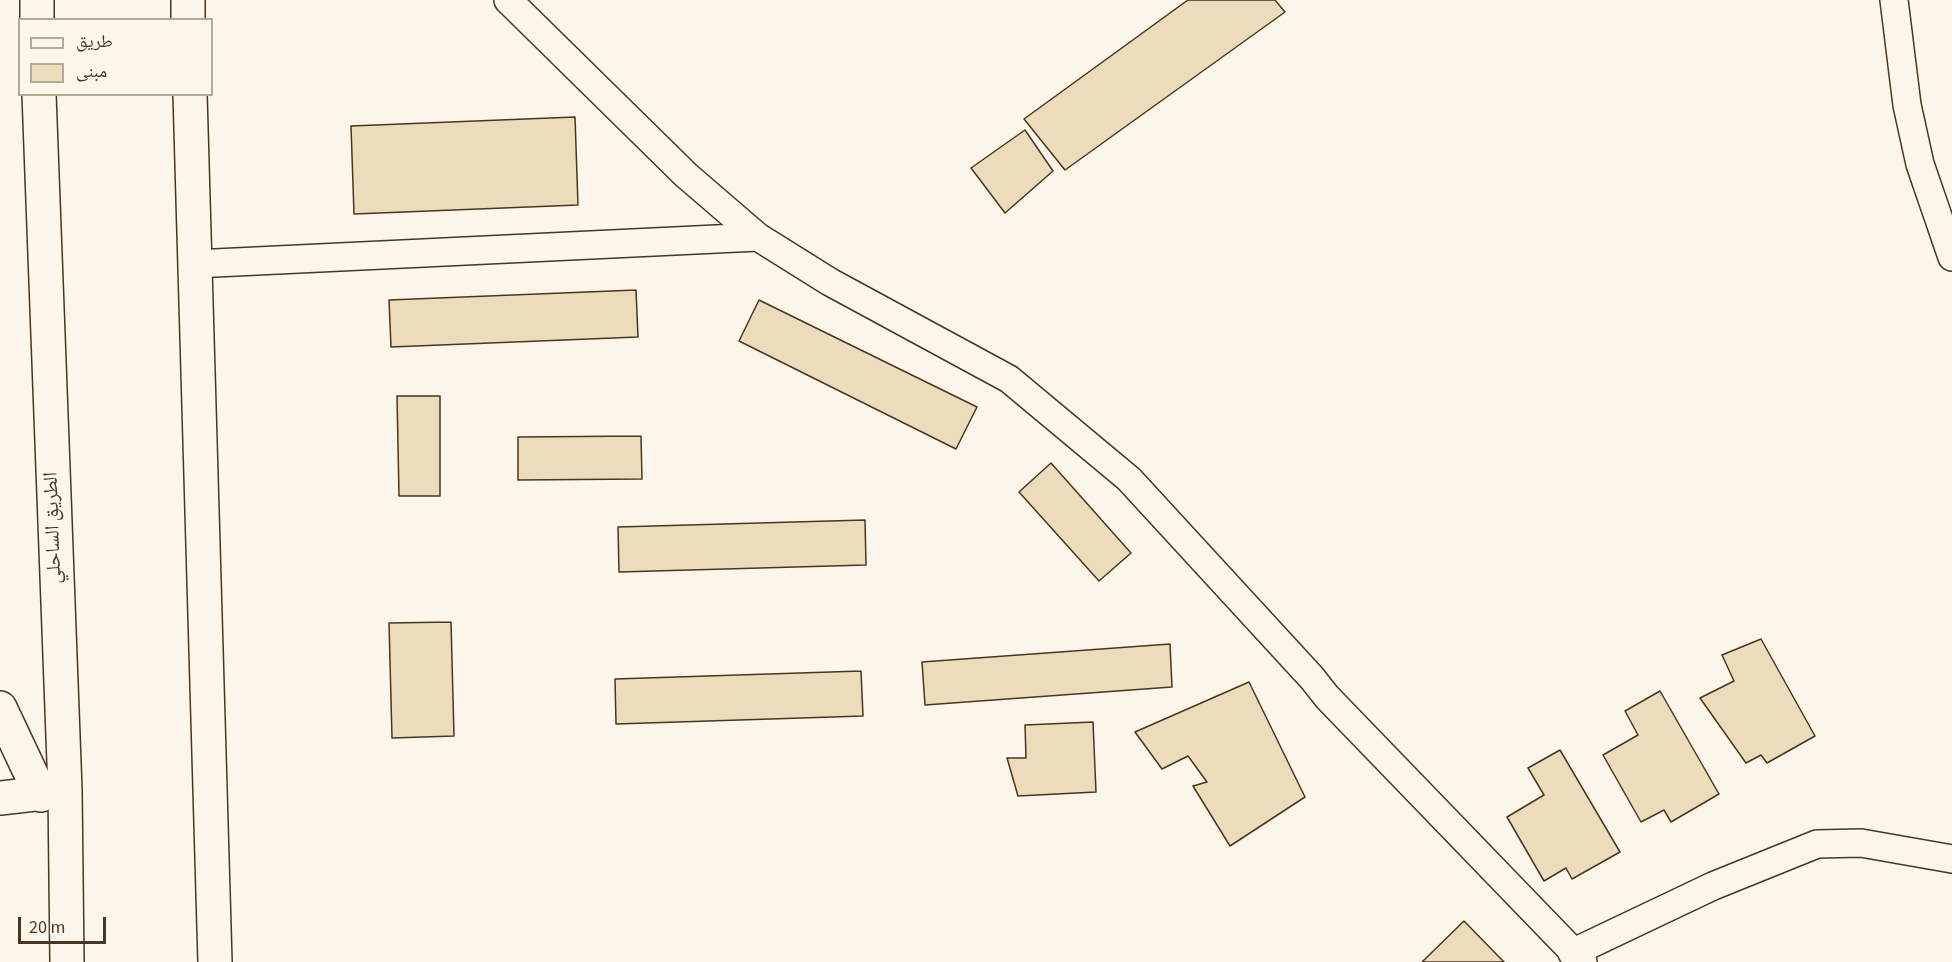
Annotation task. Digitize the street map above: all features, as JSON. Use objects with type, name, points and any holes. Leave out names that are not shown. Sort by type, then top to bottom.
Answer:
[{"type":"main road","points":[[37,0],[37,18]]},
{"type":"main road","points":[[188,0],[188,18]]},
{"type":"main road","name":"الطريق الساحلي","points":[[39,96],[53,792],[67,962]]},
{"type":"main road","points":[[190,96],[215,962]]},
{"type":"main road","points":[[0,708],[53,792],[0,798]]},
{"type":"street","points":[[508,0],[686,175],[758,237],[830,282],[1009,379],[1129,479],[1327,697],[1578,957],[1713,886],[1817,844],[1861,843],[1952,859]]},
{"type":"street","points":[[1894,0],[1907,105],[1920,164],[1952,257]]},
{"type":"street","points":[[194,264],[758,237]]},
{"type":"building","points":[[1188,0],[1275,0],[1285,12],[1065,170],[1024,119]]},
{"type":"building","points":[[575,117],[578,205],[354,214],[351,126]]},
{"type":"building","points":[[1025,130],[1053,171],[1005,213],[971,168]]},
{"type":"building","points":[[636,290],[638,337],[391,347],[389,300]]},
{"type":"building","points":[[759,300],[977,407],[956,449],[739,341]]},
{"type":"building","points":[[397,396],[440,396],[440,496],[399,496]]},
{"type":"building","points":[[641,436],[642,479],[518,480],[518,437]]},
{"type":"building","points":[[1051,463],[1131,553],[1099,581],[1019,492]]},
{"type":"building","points":[[865,520],[866,565],[619,572],[618,527]]},
{"type":"building","points":[[451,622],[454,736],[392,738],[389,623]]},
{"type":"building","points":[[1761,639],[1815,736],[1767,763],[1761,755],[1746,763],[1700,698],[1734,681],[1722,655]]},
{"type":"building","points":[[1170,644],[1172,687],[925,705],[922,662]]},
{"type":"building","points":[[861,671],[863,716],[616,724],[615,679]]},
{"type":"building","points":[[1249,682],[1305,797],[1230,846],[1193,786],[1207,782],[1188,756],[1162,769],[1135,732]]},
{"type":"building","points":[[1660,691],[1719,794],[1671,822],[1664,810],[1641,822],[1603,755],[1638,735],[1625,711]]},
{"type":"building","points":[[1093,722],[1096,792],[1018,796],[1007,758],[1026,758],[1025,725]]},
{"type":"building","points":[[1560,750],[1620,852],[1572,879],[1566,868],[1544,881],[1507,817],[1544,795],[1528,768]]},
{"type":"building","points":[[1464,921],[1504,962],[1422,962]]}]
